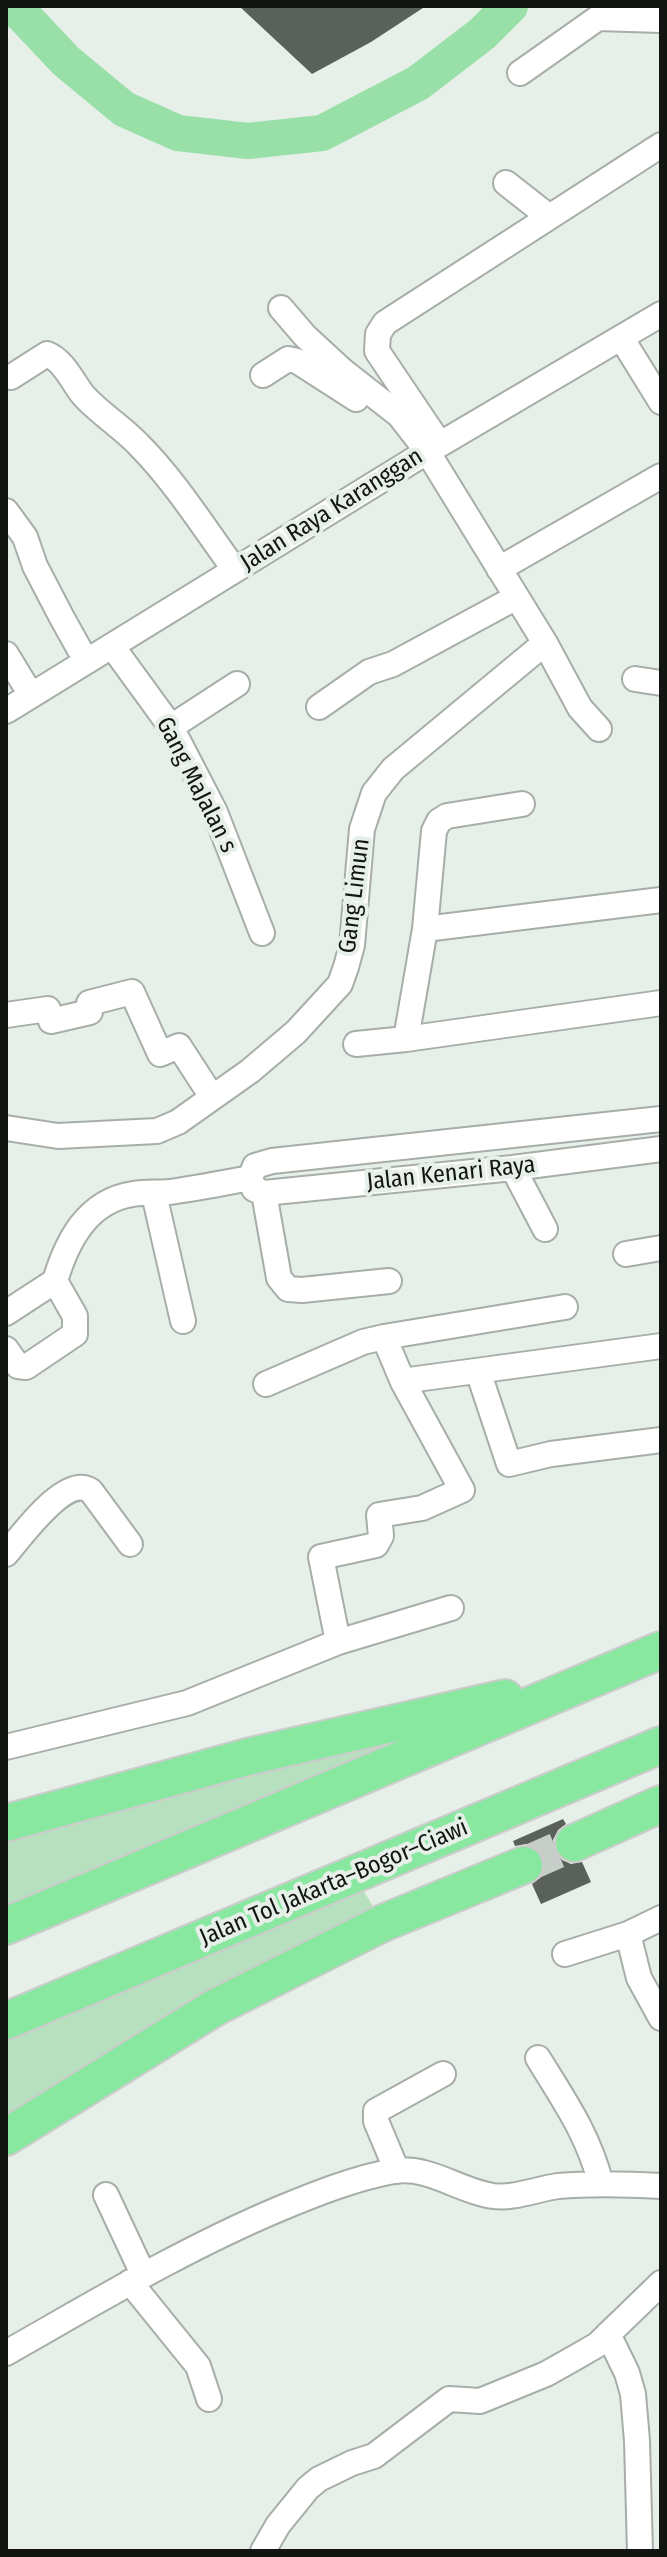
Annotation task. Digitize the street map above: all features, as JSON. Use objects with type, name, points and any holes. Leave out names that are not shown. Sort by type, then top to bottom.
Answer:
[{"type":"highway","points":[[6,1926],[661,1650]]},
{"type":"highway","points":[[6,1823],[251,1756],[601,1676]]},
{"type":"highway","name":"Jalan Tol Jakarta–Bogor–Ciawi","points":[[6,2021],[661,1745]]},
{"type":"highway","points":[[574,1843],[661,1804]]},
{"type":"highway","points":[[6,2137],[214,2008],[383,1923],[524,1865]]},
{"type":"street","points":[[520,73],[598,18],[661,20]]},
{"type":"street","points":[[599,729],[580,708],[545,643],[515,598],[429,450],[377,351],[378,334],[385,323],[661,145]]},
{"type":"street","points":[[506,183],[548,216]]},
{"type":"street","points":[[281,308],[305,336],[343,371],[399,415],[429,450]]},
{"type":"street","name":"Jalan Raya Karanggan","points":[[6,711],[429,450],[661,314]]},
{"type":"street","points":[[622,339],[661,402]]},
{"type":"street","points":[[11,377],[47,354],[56,358],[83,394],[154,461],[235,570]]},
{"type":"street","points":[[263,375],[282,361],[297,361],[429,450]]},
{"type":"street","points":[[499,569],[661,476]]},
{"type":"street","points":[[6,511],[25,537],[35,566],[86,661]]},
{"type":"street","points":[[319,707],[369,672],[393,664],[515,598]]},
{"type":"street","name":"Gang Limun","points":[[6,1128],[58,1136],[157,1131],[178,1122],[250,1071],[296,1032],[340,984],[352,945],[362,829],[374,793],[393,769],[545,643]]},
{"type":"street","name":"Gang MaJalan s","points":[[112,646],[171,727],[215,812],[262,933]]},
{"type":"street","points":[[6,654],[31,695]]},
{"type":"street","points":[[635,679],[661,683]]},
{"type":"street","points":[[171,727],[237,684]]},
{"type":"street","points":[[406,1039],[425,929],[434,831],[439,821],[447,816],[522,804]]},
{"type":"street","points":[[425,929],[661,900]]},
{"type":"street","points":[[6,1015],[48,1009],[51,1021],[90,1012],[89,1003],[132,992],[160,1054],[179,1046],[212,1097]]},
{"type":"street","points":[[356,1044],[661,1003]]},
{"type":"street","name":"Jalan Kenari Raya","points":[[257,1185],[255,1166],[272,1161],[661,1119]]},
{"type":"street","name":"Jalan Kenari Raya","points":[[55,1281],[64,1251],[83,1221],[105,1204],[131,1194],[513,1168],[661,1149]]},
{"type":"street","points":[[513,1168],[545,1229]]},
{"type":"street","points":[[257,1185],[279,1278],[288,1289],[389,1281]]},
{"type":"street","points":[[154,1194],[183,1321]]},
{"type":"street","points":[[626,1254],[661,1248]]},
{"type":"street","points":[[6,1313],[55,1281],[75,1316],[75,1334],[26,1367],[18,1366],[6,1349]]},
{"type":"street","points":[[266,1384],[363,1342],[565,1307]]},
{"type":"street","points":[[338,1642],[321,1557],[376,1545],[381,1536],[379,1515],[422,1508],[462,1490],[403,1382],[384,1337]]},
{"type":"street","points":[[409,1380],[661,1346]]},
{"type":"street","points":[[478,1371],[509,1464],[551,1454],[661,1440]]},
{"type":"street","points":[[6,1554],[60,1494],[79,1487],[91,1491],[130,1544]]},
{"type":"street","points":[[6,1747],[187,1703],[338,1642],[451,1608]]},
{"type":"street","points":[[565,1954],[628,1934],[661,1918]]},
{"type":"street","points":[[628,1934],[639,1978],[661,2018]]},
{"type":"street","points":[[538,2058],[581,2128],[593,2154],[601,2184]]},
{"type":"street","points":[[397,2171],[376,2121],[376,2111],[443,2074]]},
{"type":"street","points":[[6,2353],[227,2231],[300,2200],[397,2171],[431,2174],[497,2197],[557,2186],[661,2186]]},
{"type":"street","points":[[106,2195],[137,2278],[198,2366],[209,2399]]},
{"type":"street","points":[[263,2551],[278,2525],[319,2479],[374,2456],[449,2399],[480,2401],[546,2374],[578,2356],[597,2345],[661,2283]]},
{"type":"street","points":[[608,2334],[627,2373],[635,2403],[640,2551]]},
{"type":"green space","points":[[601,1676],[6,1926],[6,1823]]},
{"type":"green space","points":[[354,1875],[383,1923],[6,2137],[6,2021]]},
{"type":"building","points":[[239,6],[426,6],[371,42],[312,74]]},
{"type":"building","points":[[563,1819],[566,1824],[558,1830],[553,1840],[555,1852],[571,1864],[582,1862],[591,1882],[541,1904],[532,1884],[545,1869],[543,1856],[536,1848],[526,1844],[515,1846],[513,1841]]},
{"type":"waterway","points":[[14,6],[66,61],[124,109],[178,133],[248,141],[322,133],[418,83],[482,34],[510,6]]},
{"type":"tunnel","points":[[524,1865],[574,1843]]}]
